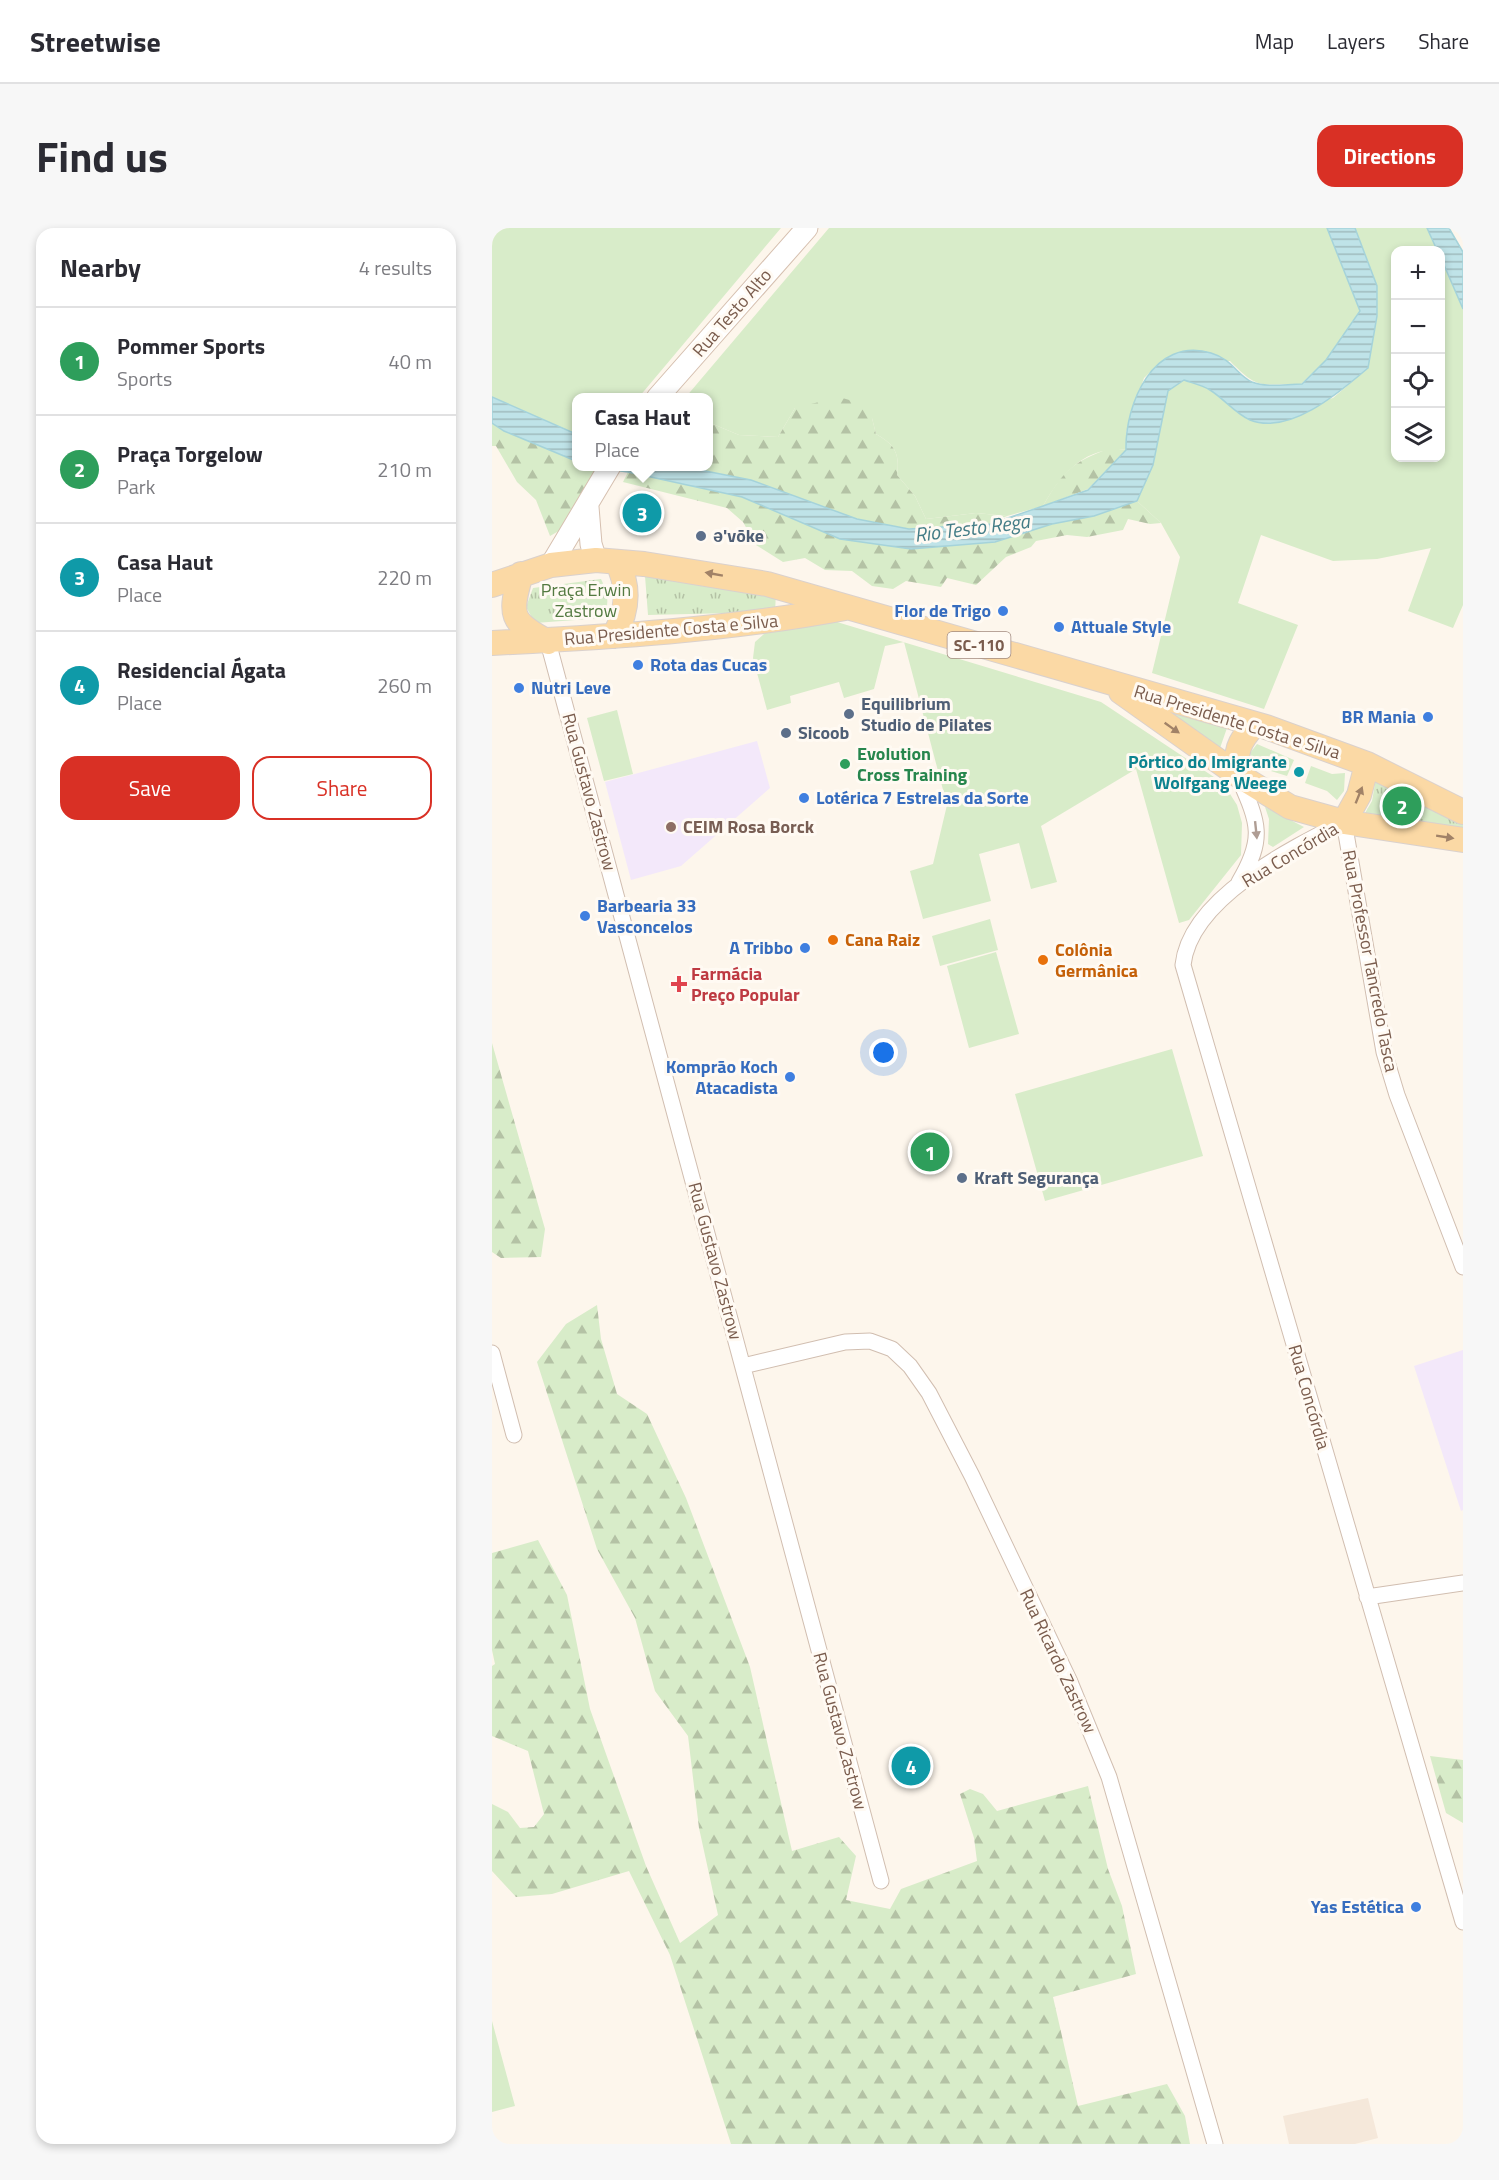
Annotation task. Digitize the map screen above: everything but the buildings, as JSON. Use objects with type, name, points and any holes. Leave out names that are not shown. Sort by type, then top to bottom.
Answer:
[{"type":"main road","name":"Rua Testo Alto","points":[[661,393],[807,228]]},
{"type":"main road","points":[[551,565],[588,507],[607,471]]},
{"type":"main road","points":[[588,507],[591,544],[623,575],[626,603],[622,622],[614,636]]},
{"type":"main road","name":"Rua Presidente Costa e Silva","points":[[492,585],[551,565],[606,561],[692,570],[767,584],[1254,725],[1367,764],[1463,812]]},
{"type":"main road","points":[[521,574],[514,596],[514,613],[523,629],[548,642]]},
{"type":"main road","name":"Rua Presidente Costa e Silva","points":[[492,643],[548,642],[767,622],[850,607]]},
{"type":"main road","name":"Rua Presidente Costa e Silva","points":[[1107,682],[1238,775],[1290,807],[1344,822],[1463,840]]},
{"type":"main road","points":[[1238,775],[1235,759],[1238,746],[1254,725]]},
{"type":"main road","points":[[1344,822],[1359,795],[1367,764]]},
{"type":"street","name":"Rua Gustavo Zastrow","points":[[548,642],[881,1881]]},
{"type":"street","name":"Rua Concórdia","points":[[1238,775],[1251,805],[1257,843],[1253,858],[1235,887],[1190,937],[1183,965],[1463,1922]]},
{"type":"street","name":"Rua Concórdia","points":[[1235,887],[1281,856],[1344,822]]},
{"type":"street","name":"Rua Professor Tancredo Tasca","points":[[1344,822],[1384,1052],[1397,1095],[1463,1267]]},
{"type":"street","name":"Rua Ricardo Zastrow","points":[[743,1366],[845,1342],[870,1341],[892,1349],[910,1366],[929,1393],[963,1458],[1065,1672],[1109,1777],[1215,2144]]},
{"type":"street","points":[[492,1353],[514,1435]]},
{"type":"street","points":[[1367,1597],[1463,1583]]},
{"type":"shaded area","name":"CEIM Rosa Borck","points":[[757,741],[770,788],[681,866],[631,880],[605,782]]},
{"type":"shaded area","points":[[1463,1350],[1463,1510],[1461,1511],[1414,1366]]},
{"type":"shaded area","points":[[1368,2098],[1378,2138],[1355,2144],[1289,2144],[1283,2116]]},
{"type":"green space","points":[[492,228],[781,228],[642,393],[572,393],[572,432],[492,397]]},
{"type":"green space","points":[[829,228],[1327,228],[1360,311],[1326,360],[1301,384],[1255,382],[1230,361],[1162,361],[1144,378],[1126,432],[1126,450],[1098,452],[1087,457],[1076,464],[1058,483],[1043,506],[1007,516],[976,513],[926,519],[915,496],[897,475],[898,461],[895,450],[876,434],[872,418],[795,408],[778,437],[739,435],[713,424],[713,393],[689,393]]},
{"type":"green space","points":[[1355,228],[1427,228],[1435,246],[1391,246],[1391,462],[1445,462],[1445,267],[1463,309],[1463,605],[1453,628],[1408,611],[1431,548],[1377,559],[1333,561],[1261,535],[1238,603],[1298,625],[1264,709],[1152,673],[1180,557],[1161,523],[1137,501],[1153,465],[1168,391],[1184,380],[1208,388],[1251,420],[1333,398],[1368,368],[1377,316],[1377,286]]},
{"type":"green space","points":[[839,397],[863,404],[872,418],[876,434],[895,450],[898,461],[897,475],[915,496],[926,519],[976,513],[1007,516],[990,524],[910,529],[857,519],[751,480],[705,471],[713,471],[713,424],[739,435],[778,437],[795,408]]},
{"type":"green space","points":[[492,423],[504,431],[572,459],[572,471],[596,471],[564,528],[550,536],[536,500],[517,482],[496,446],[492,446]]},
{"type":"green space","points":[[1111,448],[1126,450],[1088,489],[1043,506],[1070,469],[1087,458]]},
{"type":"green space","points":[[628,472],[742,497],[840,539],[995,542],[1052,524],[1094,516],[1137,501],[1161,523],[1150,524],[1128,519],[1123,530],[1087,537],[1067,535],[1036,541],[1031,547],[1006,557],[976,585],[947,578],[941,587],[906,581],[893,589],[872,586],[852,571],[825,570],[805,558],[783,562],[756,545],[743,522],[727,508],[623,482]]},
{"type":"green space","points":[[645,576],[776,593],[775,612],[648,615]]},
{"type":"green space","name":"Praça Erwin Zastrow","points":[[601,579],[607,598],[607,608],[603,618],[535,623],[526,607],[533,588]]},
{"type":"green space","points":[[837,622],[903,642],[885,646],[874,689],[844,698],[839,682],[790,696],[791,703],[767,710],[753,658],[755,642],[765,633]]},
{"type":"green space","points":[[904,642],[1101,702],[1223,783],[1237,805],[1242,823],[1241,855],[1189,920],[1179,923],[1136,769],[1041,826],[1057,882],[1031,889],[1019,843],[979,854],[991,901],[923,919],[910,871],[933,864],[947,805]]},
{"type":"green space","points":[[1162,708],[1227,728],[1220,748]]},
{"type":"green space","points":[[617,710],[633,774],[604,781],[587,718]]},
{"type":"green space","points":[[1257,744],[1294,760],[1287,776],[1252,765],[1250,753]]},
{"type":"green space","points":[[1311,766],[1332,774],[1345,773],[1344,791],[1337,800],[1327,791],[1305,783]]},
{"type":"green space","points":[[1376,778],[1463,820],[1463,832],[1365,813],[1372,801]]},
{"type":"green space","points":[[1265,807],[1304,827],[1273,847],[1268,844],[1269,819]]},
{"type":"green space","points":[[990,919],[998,950],[940,966],[932,936]]},
{"type":"green space","points":[[996,952],[1019,1034],[969,1048],[947,966]]},
{"type":"green space","points":[[492,1043],[545,1229],[541,1257],[501,1258],[492,1252]]},
{"type":"green space","points":[[1172,1049],[1203,1156],[1045,1201],[1015,1094]]},
{"type":"green space","points":[[597,1305],[601,1339],[617,1394],[647,1414],[686,1498],[750,1667],[792,1851],[839,1837],[856,1856],[846,1900],[890,1909],[901,1889],[977,1861],[974,1838],[960,1794],[970,1789],[983,1794],[997,1811],[1088,1786],[1108,1869],[1122,1906],[1136,1974],[1053,1997],[1078,2106],[1167,2084],[1185,2116],[1190,2144],[731,2144],[670,1955],[629,1871],[552,1894],[516,1897],[492,1871],[492,1804],[508,1812],[520,1828],[534,1827],[544,1814],[528,1751],[492,1736],[492,1666],[495,1664],[492,1650],[492,1553],[538,1540],[567,1595],[590,1709],[646,1866],[680,1943],[718,1915],[699,1828],[688,1736],[655,1691],[635,1618],[597,1549],[537,1362],[566,1324]]},
{"type":"green space","points":[[1430,1756],[1463,1760],[1463,1823],[1446,1813]]},
{"type":"green space","points":[[492,2021],[515,2106],[492,2112]]},
{"type":"water","name":"Rio Testo Rega","points":[[1327,228],[1355,228],[1377,286],[1377,316],[1368,368],[1314,409],[1282,422],[1265,423],[1250,420],[1210,390],[1184,380],[1168,391],[1153,465],[1137,501],[1094,516],[1052,524],[995,542],[911,549],[840,539],[742,497],[620,471],[705,471],[751,480],[857,519],[909,529],[990,524],[1088,490],[1126,450],[1127,432],[1137,395],[1146,378],[1158,364],[1173,355],[1191,350],[1211,353],[1230,363],[1252,382],[1270,385],[1302,384],[1326,360],[1360,311]]},
{"type":"water","points":[[1427,228],[1449,228],[1463,252],[1463,309],[1445,267],[1445,246],[1435,246]]},
{"type":"water","points":[[492,397],[572,432],[572,459],[504,431],[492,423]]},
{"type":"place","name":"Casa Haut","points":[[642,513]]},
{"type":"place","name":"ǝ'vōke","points":[[701,536]]},
{"type":"place","name":"Flor de Trigo","points":[[1003,611]]},
{"type":"place","name":"Attuale Style","points":[[1059,627]]},
{"type":"place","name":"Rota das Cucas","points":[[638,665]]},
{"type":"place","name":"Nutri Leve","points":[[519,688]]},
{"type":"place","name":"Equilibrium Studio de Pilates","points":[[849,714]]},
{"type":"place","name":"BR Mania","points":[[1428,717]]},
{"type":"place","name":"Sicoob","points":[[786,733]]},
{"type":"place","name":"Evolution Cross Training","points":[[845,764]]},
{"type":"place","name":"Pórtico do Imigrante Wolfgang Weege","points":[[1299,772]]},
{"type":"place","name":"Lotérica 7 Estrelas da Sorte","points":[[804,798]]},
{"type":"place","name":"Praça Torgelow","points":[[1402,806]]},
{"type":"place","name":"CEIM Rosa Borck","points":[[671,827]]},
{"type":"place","name":"Barbearia 33 Vasconcelos","points":[[585,916]]},
{"type":"place","name":"Cana Raiz","points":[[833,940]]},
{"type":"place","name":"A Tribbo","points":[[805,948]]},
{"type":"place","name":"Colônia Germânica","points":[[1043,960]]},
{"type":"place","name":"Farmácia Preço Popular","points":[[679,984]]},
{"type":"place","name":"Komprão Koch Atacadista","points":[[790,1077]]},
{"type":"place","name":"Pommer Sports","points":[[930,1152]]},
{"type":"place","name":"Kraft Segurança","points":[[962,1178]]},
{"type":"place","name":"Residencial Ágata","points":[[911,1766]]},
{"type":"place","name":"Yas Estética","points":[[1416,1907]]}]
